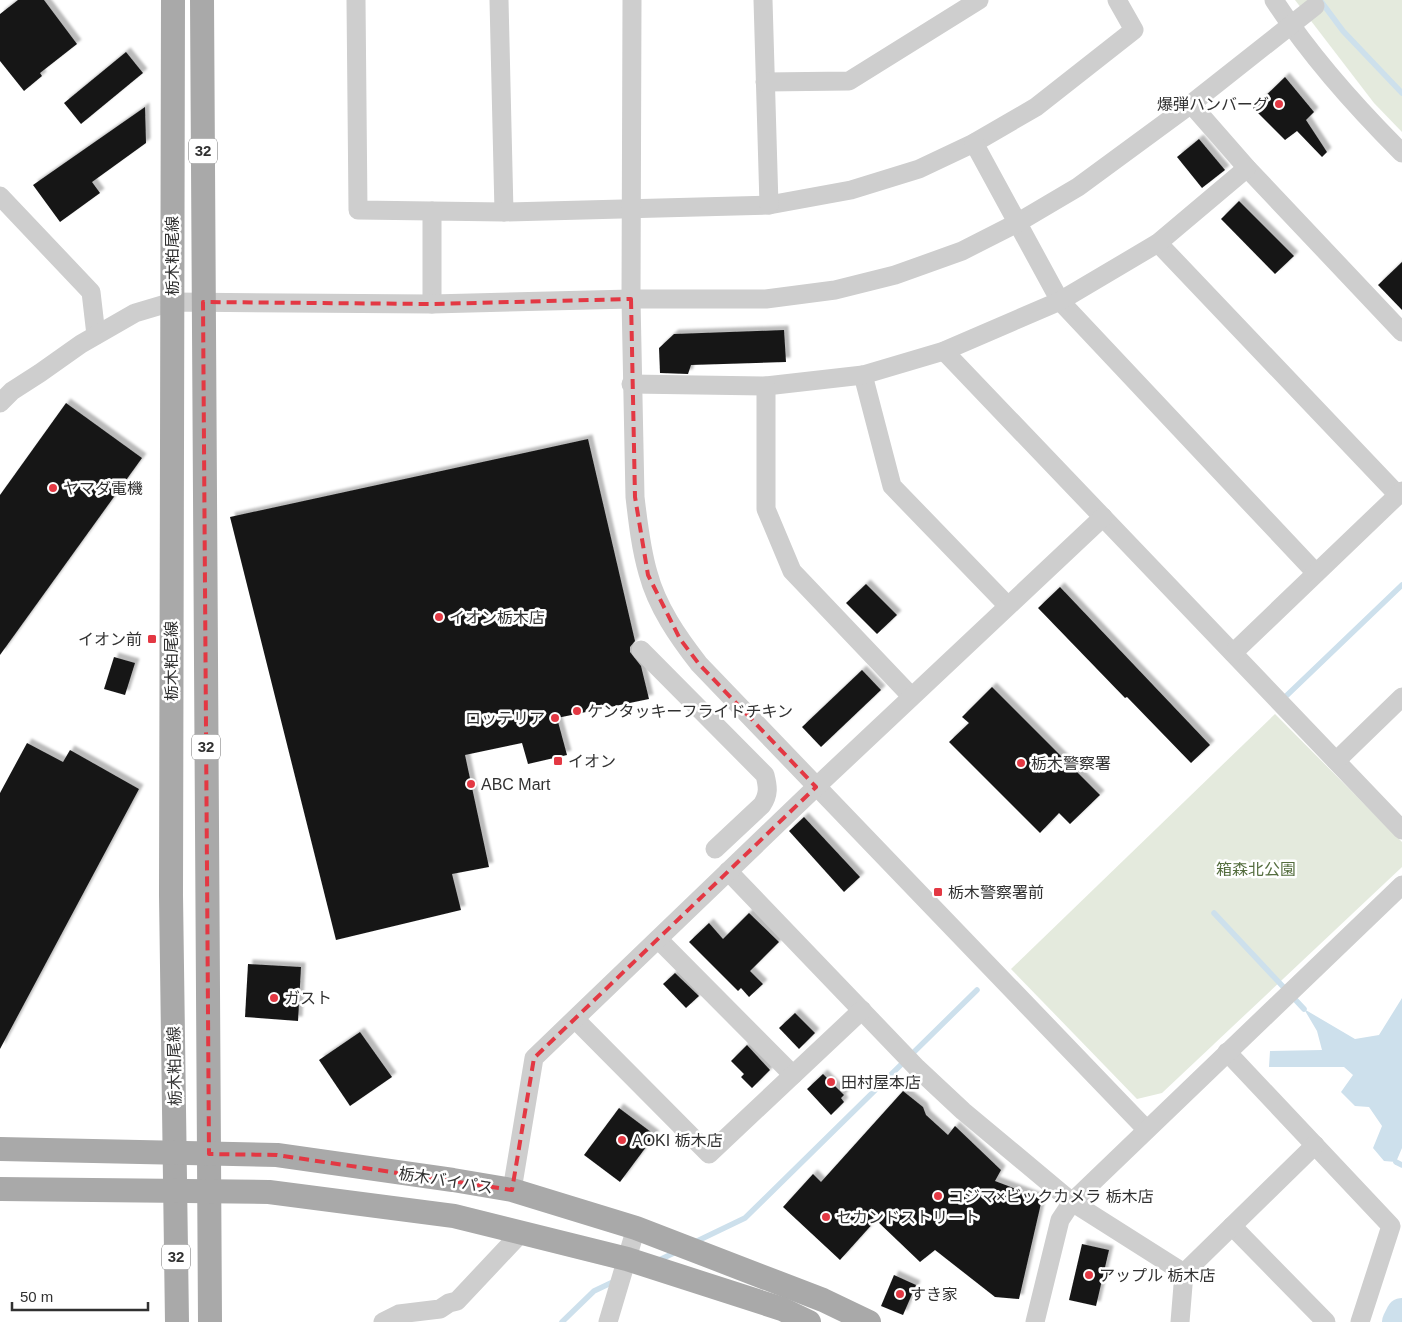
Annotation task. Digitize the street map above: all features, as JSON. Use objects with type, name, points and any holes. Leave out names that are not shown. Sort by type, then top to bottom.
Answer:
[{"type":"main road","name":"栃木粕尾線","points":[[173,0],[171,895],[177,1322]]},
{"type":"main road","name":"栃木粕尾線","points":[[202,0],[210,1322]]},
{"type":"main road","name":"栃木バイパス","points":[[0,1149],[276,1156],[512,1190],[636,1228],[823,1300],[869,1322]]},
{"type":"main road","name":"栃木バイパス","points":[[0,1189],[269,1192],[454,1216],[626,1259],[782,1310],[809,1322]]},
{"type":"street","points":[[356,0],[358,210],[504,212],[769,205],[851,190],[919,169],[974,143],[1036,107],[1134,30],[1117,0]]},
{"type":"street","points":[[500,0],[504,212]]},
{"type":"street","points":[[632,0],[630,298],[635,497],[648,575],[662,609],[680,639],[699,664],[1146,1129]]},
{"type":"street","points":[[763,0],[769,205]]},
{"type":"street","points":[[765,82],[850,81],[979,0]]},
{"type":"street","points":[[1274,0],[1291,27],[1361,111],[1402,153]]},
{"type":"street","points":[[0,403],[12,391],[96,335],[135,313],[172,302],[432,304],[630,298],[766,299],[835,290],[895,275],[962,251],[1017,223],[1078,187],[1191,104],[1291,27],[1315,6]]},
{"type":"street","points":[[1191,104],[1247,168],[1402,332]]},
{"type":"street","points":[[974,143],[1060,301],[1316,573]]},
{"type":"street","points":[[631,384],[766,386],[862,375],[944,350],[1060,301],[1158,243],[1247,168]]},
{"type":"street","points":[[0,196],[91,292],[96,335]]},
{"type":"street","points":[[432,211],[432,304]]},
{"type":"street","points":[[1158,243],[1400,493],[1233,653]]},
{"type":"street","points":[[944,350],[1402,830]]},
{"type":"street","points":[[862,375],[892,486],[1008,606]]},
{"type":"street","points":[[766,386],[766,509],[792,571],[911,696]]},
{"type":"street","points":[[512,1190],[534,1058],[911,696],[1103,517]]},
{"type":"street","points":[[641,650],[765,775],[768,785],[767,797],[762,805],[715,850]]},
{"type":"street","points":[[1336,761],[1402,697]]},
{"type":"street","points":[[728,870],[917,1068],[963,1111],[1072,1202],[1184,1273]]},
{"type":"street","points":[[1035,1322],[1060,1220],[1072,1202],[1402,885]]},
{"type":"street","points":[[658,939],[793,1075]]},
{"type":"street","points":[[574,1019],[709,1154],[862,1010]]},
{"type":"street","points":[[1227,1052],[1390,1226],[1360,1322]]},
{"type":"street","points":[[1180,1322],[1184,1273],[1315,1145]]},
{"type":"street","points":[[1232,1226],[1326,1322]]},
{"type":"street","points":[[608,1322],[636,1228]]},
{"type":"street","points":[[383,1322],[400,1314],[440,1309],[449,1303],[457,1301],[521,1233]]},
{"type":"highlighted area","points":[[631,299],[635,497],[648,575],[680,639],[699,664],[816,787],[534,1058],[512,1190],[277,1155],[209,1154],[203,302],[432,304]]},
{"type":"green space","points":[[1295,0],[1402,0],[1402,132],[1374,103]]},
{"type":"green space","name":"箱森北公園","points":[[1275,714],[1402,842],[1402,867],[1162,1093],[1137,1099],[1011,969]]},
{"type":"water","points":[[1402,998],[1402,1148],[1396,1162],[1384,1161],[1373,1148],[1382,1126],[1369,1107],[1355,1106],[1341,1092],[1353,1075],[1344,1067],[1269,1067],[1270,1051],[1322,1050],[1317,1031],[1304,1009],[1355,1039],[1379,1035]]},
{"type":"building","points":[[18,0],[44,0],[77,44],[40,73],[42,76],[24,91],[0,61],[0,14]]},
{"type":"building","points":[[126,52],[143,73],[81,124],[64,103]]},
{"type":"building","points":[[1285,77],[1314,112],[1306,120],[1327,152],[1322,157],[1297,131],[1285,140],[1253,108]]},
{"type":"building","points":[[145,107],[146,143],[92,182],[100,193],[60,222],[33,185]]},
{"type":"building","points":[[1199,139],[1225,170],[1202,188],[1177,157]]},
{"type":"building","points":[[1239,201],[1294,256],[1275,274],[1221,219]]},
{"type":"building","points":[[1402,262],[1402,310],[1378,285]]},
{"type":"building","points":[[784,330],[786,362],[691,365],[688,374],[660,373],[659,348],[674,334]]},
{"type":"building","points":[[66,403],[142,458],[0,655],[0,495]]},
{"type":"building","points":[[588,439],[635,641],[630,647],[630,652],[641,666],[649,699],[557,718],[567,755],[528,764],[522,743],[465,755],[489,867],[452,874],[461,910],[336,940],[230,517]]},
{"type":"building","points":[[866,584],[897,615],[877,634],[846,603]]},
{"type":"building","points":[[1060,587],[1210,745],[1191,763],[1038,608]]},
{"type":"building","points":[[114,657],[135,663],[125,695],[104,689]]},
{"type":"building","points":[[862,670],[881,690],[821,747],[802,727]]},
{"type":"building","points":[[992,687],[1100,795],[1070,824],[1059,813],[1040,833],[949,742],[969,723],[962,717]]},
{"type":"building","points":[[27,743],[63,762],[70,750],[139,789],[0,1049],[0,793]]},
{"type":"building","points":[[804,817],[860,877],[844,892],[789,831]]},
{"type":"building","points":[[749,913],[779,942],[750,971],[763,984],[749,997],[741,988],[738,991],[689,942],[709,923],[723,939]]},
{"type":"building","points":[[248,964],[301,967],[298,1021],[245,1017]]},
{"type":"building","points":[[675,973],[699,996],[686,1008],[663,984]]},
{"type":"building","points":[[795,1013],[815,1033],[799,1049],[779,1028]]},
{"type":"building","points":[[360,1032],[392,1077],[350,1106],[319,1060]]},
{"type":"building","points":[[747,1045],[770,1070],[752,1088],[741,1077],[744,1074],[731,1061]]},
{"type":"building","points":[[823,1074],[844,1095],[841,1098],[844,1102],[831,1115],[807,1089]]},
{"type":"building","points":[[903,1091],[923,1107],[926,1115],[948,1135],[955,1126],[1001,1170],[995,1181],[1042,1199],[1019,1299],[995,1297],[935,1250],[920,1262],[876,1220],[840,1260],[783,1207],[813,1174],[821,1182]]},
{"type":"building","points":[[619,1108],[655,1135],[620,1182],[584,1155]]},
{"type":"building","name":"アップル 栃木店","points":[[1082,1244],[1109,1250],[1096,1306],[1069,1300]]},
{"type":"building","points":[[894,1275],[916,1285],[903,1315],[881,1306]]},
{"type":"waterway","points":[[1320,0],[1343,31],[1402,93]]},
{"type":"waterway","points":[[1283,699],[1402,585]]},
{"type":"waterway","points":[[1214,913],[1304,1009]]},
{"type":"waterway","points":[[693,1243],[745,1218],[977,990]]},
{"type":"waterway","points":[[1396,1162],[1402,1165]]},
{"type":"waterway","points":[[657,1261],[676,1252]]},
{"type":"waterway","points":[[562,1322],[594,1291],[615,1281]]},
{"type":"waterway","points":[[1398,1322],[1402,1314]]},
{"type":"place","name":"爆弾ハンバーグ","points":[[1279,104]]},
{"type":"place","name":"ヤマダ電機","points":[[53,488]]},
{"type":"place","name":"イオン栃木店","points":[[439,617]]},
{"type":"place","name":"イオン前","points":[[152,639]]},
{"type":"place","name":"ケンタッキーフライドチキン","points":[[577,711]]},
{"type":"place","name":"ロッテリア","points":[[555,718]]},
{"type":"place","name":"イオン","points":[[558,761]]},
{"type":"place","name":"栃木警察署","points":[[1021,763]]},
{"type":"place","name":"ABC Mart","points":[[471,784]]},
{"type":"place","name":"栃木警察署前","points":[[938,892]]},
{"type":"place","name":"ガスト","points":[[274,998]]},
{"type":"place","name":"田村屋本店","points":[[831,1082]]},
{"type":"place","name":"AOKI 栃木店","points":[[622,1140]]},
{"type":"place","name":"コジマ×ビックカメラ 栃木店","points":[[938,1196]]},
{"type":"place","name":"セカンドストリート","points":[[826,1217]]},
{"type":"place","name":"アップル 栃木店","points":[[1089,1275]]},
{"type":"place","name":"すき家","points":[[900,1294]]}]
